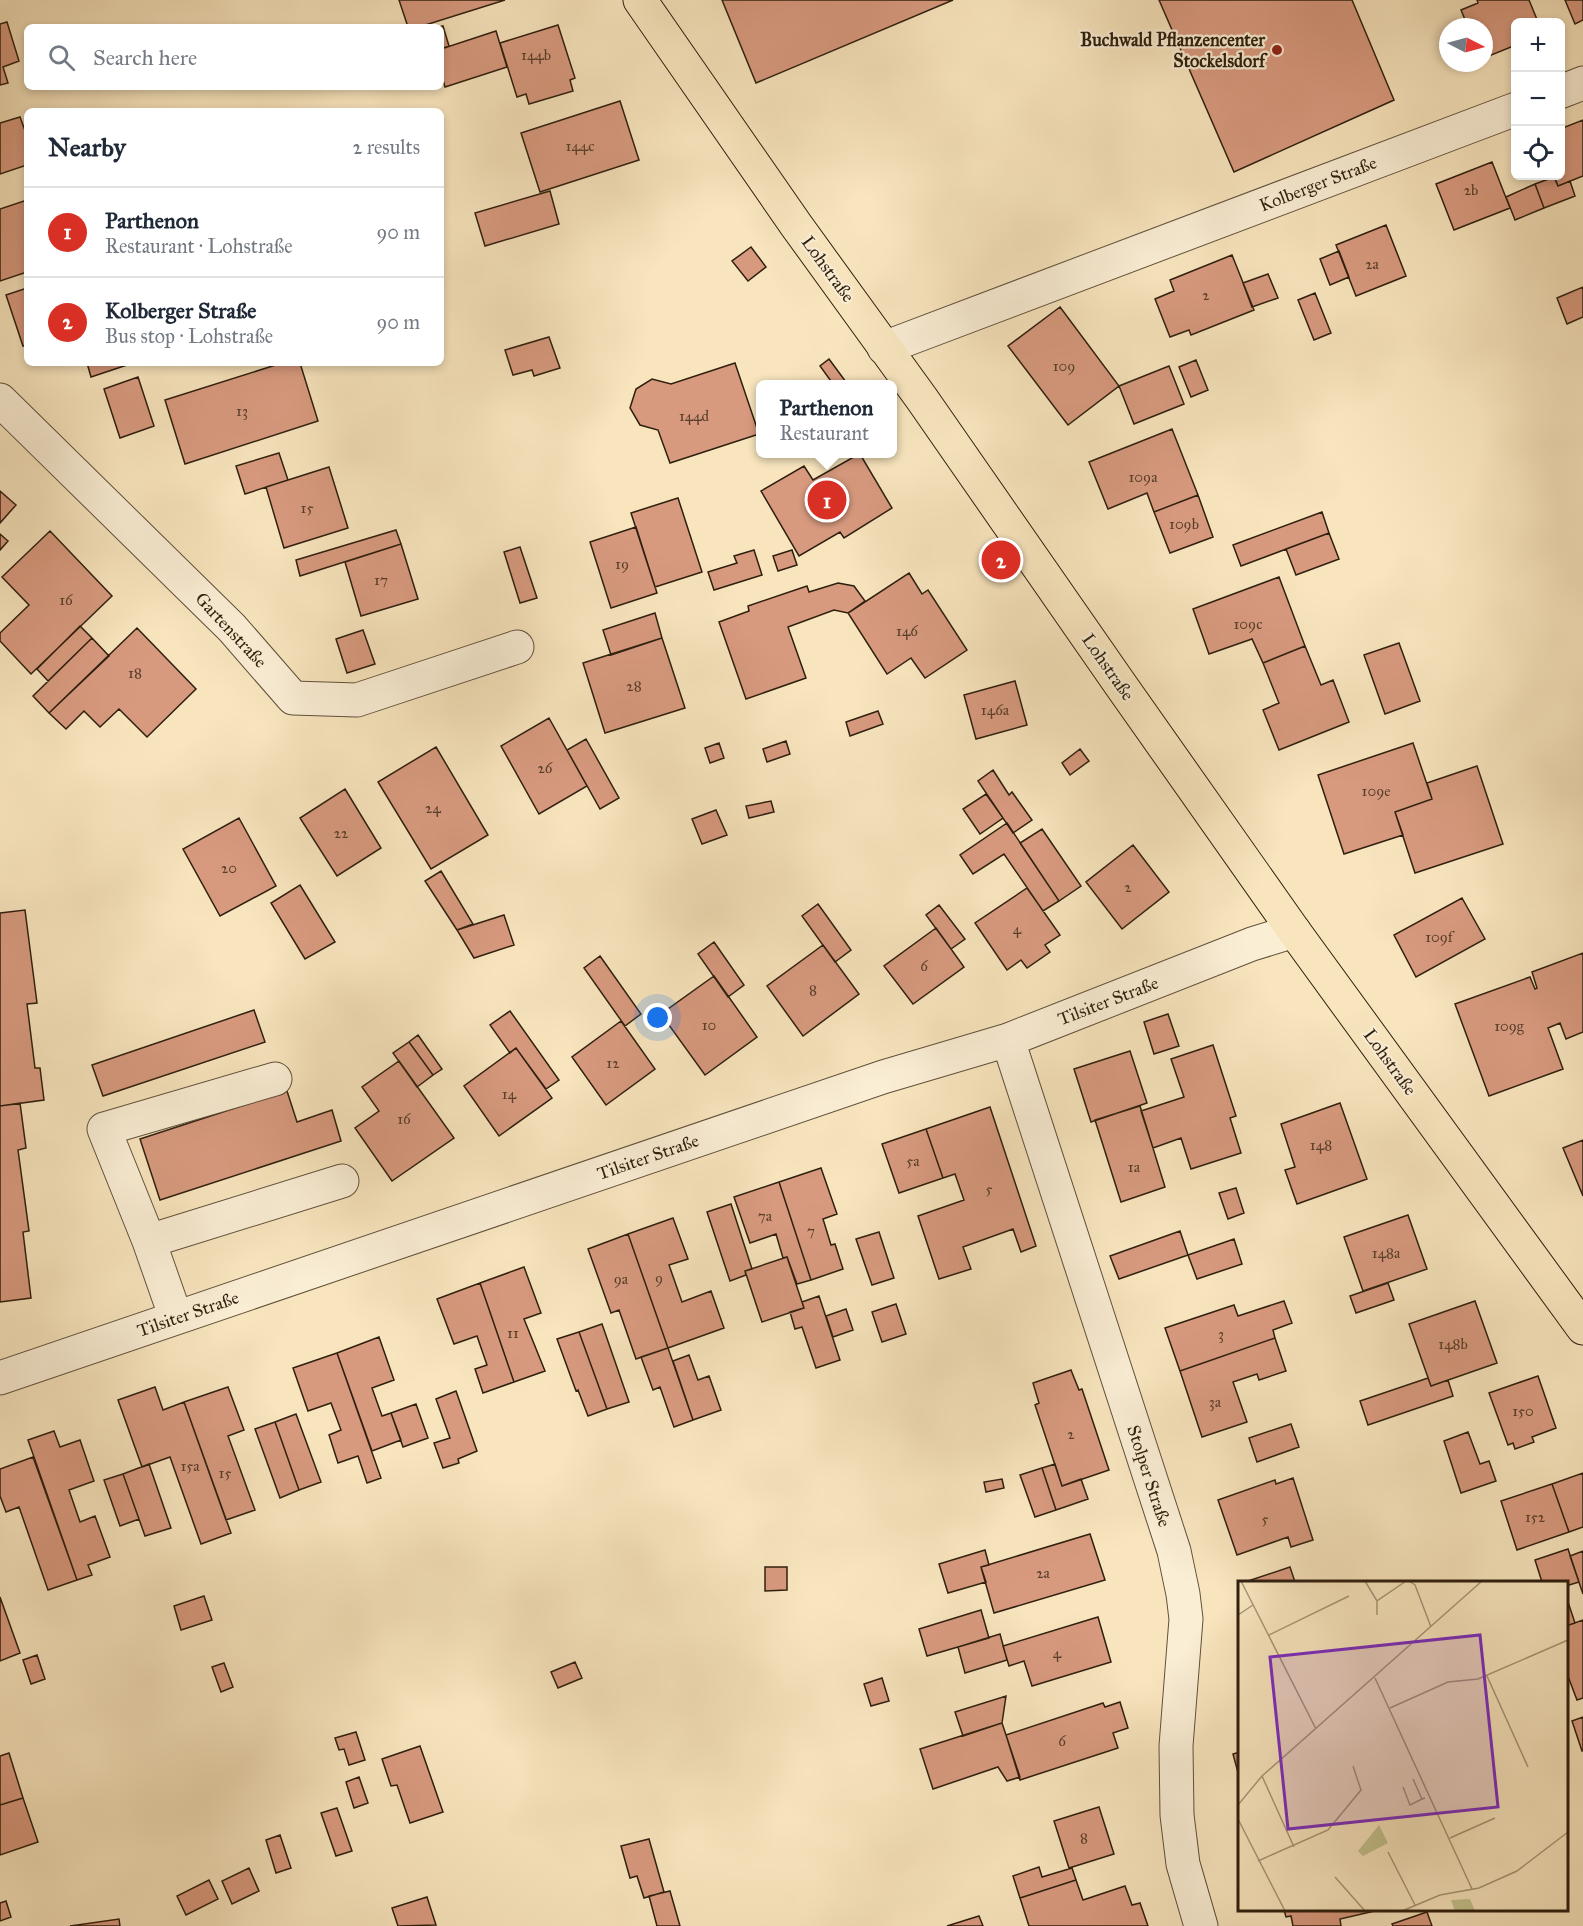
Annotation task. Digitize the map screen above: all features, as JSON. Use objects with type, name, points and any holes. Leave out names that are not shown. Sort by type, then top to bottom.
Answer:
[{"type":"main road","name":"Lohstraße","points":[[640,0],[1294,930],[1583,1328]]},
{"type":"street","points":[[1565,90],[1583,83]]},
{"type":"street","name":"Kolberger Straße","points":[[884,348],[1511,111]]},
{"type":"street","name":"Gartenstraße","points":[[0,400],[232,628],[293,698],[357,700],[517,647]]},
{"type":"street","name":"Tilsiter Straße","points":[[0,1378],[883,1077],[1008,1040],[1252,944],[1294,930]]},
{"type":"street","name":"Stolper Straße","points":[[1008,1040],[1174,1551],[1186,1619],[1176,1746],[1177,1815],[1183,1864],[1201,1926]]},
{"type":"street","points":[[176,1318],[149,1241],[104,1129],[275,1079]]},
{"type":"street","points":[[149,1241],[342,1181]]},
{"type":"building","points":[[399,0],[505,0],[429,24],[407,24]]},
{"type":"building","points":[[722,0],[953,0],[756,83]]},
{"type":"building","name":"Buchwald Pflanzencenter Stockelsdorf","points":[[1159,0],[1352,0],[1394,100],[1234,172]]},
{"type":"building","points":[[1477,0],[1529,0],[1536,18],[1511,18],[1511,47],[1493,54],[1493,18],[1464,18],[1461,10],[1478,3]]},
{"type":"building","points":[[1565,0],[1583,0],[1583,20],[1575,24]]},
{"type":"building","points":[[7,22],[19,61],[3,67],[8,83],[0,85],[0,24]]},
{"type":"building","points":[[558,25],[575,78],[570,80],[573,91],[529,104],[526,94],[517,97],[500,43]]},
{"type":"building","points":[[444,29],[449,46],[444,48]]},
{"type":"building","points":[[496,31],[507,67],[445,87],[444,48]]},
{"type":"building","points":[[620,101],[639,160],[540,192],[521,133]]},
{"type":"building","points":[[20,117],[24,128],[24,166],[0,174],[0,123]]},
{"type":"building","points":[[1583,120],[1583,176],[1558,186],[1556,180],[1565,180],[1565,127]]},
{"type":"building","points":[[1492,162],[1510,208],[1454,230],[1436,184]]},
{"type":"building","points":[[1546,180],[1555,180],[1558,186],[1570,181],[1575,196],[1544,208],[1535,184]]},
{"type":"building","points":[[1535,184],[1544,208],[1515,220],[1506,197]]},
{"type":"building","points":[[550,191],[559,224],[485,246],[475,213]]},
{"type":"building","points":[[24,201],[24,273],[0,281],[0,209]]},
{"type":"building","points":[[1386,225],[1406,276],[1356,296],[1336,245]]},
{"type":"building","points":[[751,247],[766,267],[748,281],[732,261]]},
{"type":"building","points":[[1339,251],[1349,277],[1330,285],[1320,259]]},
{"type":"building","points":[[1232,255],[1254,310],[1191,335],[1189,330],[1170,337],[1155,299],[1174,291],[1170,280]]},
{"type":"building","points":[[1268,274],[1278,298],[1252,307],[1243,283]]},
{"type":"building","points":[[1583,287],[1583,317],[1567,324],[1557,298]]},
{"type":"building","points":[[24,289],[24,346],[23,346],[6,295]]},
{"type":"building","points":[[1315,293],[1331,333],[1314,340],[1298,300]]},
{"type":"building","points":[[1060,307],[1119,386],[1068,425],[1008,346]]},
{"type":"building","points":[[549,337],[560,368],[534,376],[532,370],[513,375],[505,350]]},
{"type":"building","points":[[829,359],[845,380],[830,380],[820,366]]},
{"type":"building","points":[[1196,360],[1208,390],[1191,397],[1179,367]]},
{"type":"building","points":[[735,363],[756,425],[756,435],[670,463],[658,430],[640,425],[630,408],[636,389],[652,379],[671,384]]},
{"type":"building","points":[[88,366],[124,366],[91,377]]},
{"type":"building","points":[[273,366],[301,366],[318,421],[185,464],[165,400]]},
{"type":"building","points":[[1169,366],[1184,404],[1134,424],[1119,386]]},
{"type":"building","points":[[138,377],[154,426],[120,438],[104,389]]},
{"type":"building","points":[[1172,429],[1198,495],[1154,512],[1147,493],[1108,509],[1089,462]]},
{"type":"building","points":[[279,453],[288,480],[245,494],[236,466]]},
{"type":"building","points":[[852,458],[862,458],[892,508],[844,538],[840,532],[799,556],[761,491],[804,466],[813,480]]},
{"type":"building","points":[[329,467],[348,528],[284,548],[266,487]]},
{"type":"building","points":[[0,491],[16,505],[0,523]]},
{"type":"building","points":[[1198,495],[1213,537],[1170,553],[1154,512]]},
{"type":"building","points":[[678,498],[702,572],[655,587],[631,513]]},
{"type":"building","points":[[1322,512],[1329,533],[1241,566],[1233,545]]},
{"type":"building","points":[[636,527],[657,593],[611,608],[590,542]]},
{"type":"building","points":[[396,530],[401,544],[300,576],[296,560]]},
{"type":"building","points":[[50,531],[112,596],[31,674],[0,641],[0,633],[29,605],[2,577]]},
{"type":"building","points":[[1329,533],[1339,559],[1296,575],[1286,549]]},
{"type":"building","points":[[0,534],[8,541],[0,550]]},
{"type":"building","points":[[401,544],[418,599],[361,616],[345,562]]},
{"type":"building","points":[[520,547],[537,598],[520,603],[504,552]]},
{"type":"building","points":[[754,550],[762,575],[714,590],[708,572],[737,563],[734,556]]},
{"type":"building","points":[[792,550],[797,565],[778,571],[773,556]]},
{"type":"building","points":[[909,573],[922,594],[928,590],[967,650],[925,678],[911,658],[887,674],[848,613]]},
{"type":"building","points":[[1279,577],[1305,646],[1263,663],[1252,639],[1209,654],[1193,609]]},
{"type":"building","points":[[838,583],[854,586],[865,601],[848,613],[834,610],[788,627],[806,678],[746,699],[719,622],[749,611],[748,606],[807,586],[809,592]]},
{"type":"building","points":[[655,613],[662,638],[611,655],[603,630]]},
{"type":"building","points":[[80,626],[92,638],[48,681],[37,669]]},
{"type":"building","points":[[137,628],[196,689],[147,737],[119,709],[100,727],[84,711],[66,729],[49,713]]},
{"type":"building","points":[[363,630],[375,664],[347,673],[336,639]]},
{"type":"building","points":[[92,638],[109,656],[49,713],[33,696]]},
{"type":"building","points":[[662,638],[685,708],[605,733],[583,663]]},
{"type":"building","points":[[1399,643],[1420,701],[1385,714],[1364,655]]},
{"type":"building","points":[[1305,646],[1321,685],[1333,680],[1349,722],[1279,750],[1263,710],[1279,703],[1263,663]]},
{"type":"building","points":[[1015,681],[1027,725],[976,739],[964,695]]},
{"type":"building","points":[[878,711],[883,724],[850,736],[846,722]]},
{"type":"building","points":[[549,718],[587,786],[539,814],[501,746]]},
{"type":"building","points":[[586,739],[619,798],[600,809],[567,750]]},
{"type":"building","points":[[786,741],[790,754],[767,762],[763,749]]},
{"type":"building","points":[[719,743],[724,758],[710,763],[705,748]]},
{"type":"building","points":[[1413,743],[1432,799],[1395,812],[1403,835],[1344,854],[1318,775]]},
{"type":"building","points":[[436,747],[488,835],[431,869],[378,782]]},
{"type":"building","points":[[1080,749],[1089,761],[1070,775],[1062,763]]},
{"type":"building","points":[[1477,766],[1503,844],[1415,873],[1395,812],[1432,799],[1427,783]]},
{"type":"building","points":[[993,770],[1009,795],[1012,792],[1032,820],[1013,833],[978,781]]},
{"type":"building","points":[[345,789],[381,848],[337,876],[300,818]]},
{"type":"building","points":[[986,794],[1003,818],[980,834],[963,809]]},
{"type":"building","points":[[771,801],[774,812],[749,818],[746,806]]},
{"type":"building","points":[[716,810],[727,835],[702,844],[692,819]]},
{"type":"building","points":[[239,818],[276,886],[220,916],[183,849]]},
{"type":"building","points":[[1007,823],[1059,901],[1043,911],[1004,854],[973,874],[960,855]]},
{"type":"building","points":[[1042,829],[1081,886],[1059,901],[1020,843]]},
{"type":"building","points":[[1133,845],[1169,892],[1122,929],[1086,882]]},
{"type":"building","points":[[441,871],[473,924],[457,930],[425,881]]},
{"type":"building","points":[[300,885],[335,942],[305,959],[271,903]]},
{"type":"building","points":[[1027,888],[1060,935],[1045,945],[1050,952],[1027,968],[1021,960],[1007,970],[975,923]]},
{"type":"building","points":[[1462,898],[1485,939],[1416,977],[1394,935]]},
{"type":"building","points":[[818,904],[851,950],[835,962],[802,916]]},
{"type":"building","points":[[939,905],[965,939],[951,949],[926,915]]},
{"type":"building","points":[[25,910],[37,1003],[27,1004],[35,1068],[40,1068],[44,1100],[0,1106],[0,913]]},
{"type":"building","points":[[504,915],[514,945],[474,958],[457,930]]},
{"type":"building","points":[[936,928],[964,967],[913,1004],[884,966]]},
{"type":"building","points":[[714,942],[744,985],[728,997],[698,954]]},
{"type":"building","points":[[823,945],[859,994],[803,1036],[767,986]]},
{"type":"building","points":[[1583,953],[1583,1032],[1566,1039],[1560,1023],[1548,1028],[1563,1069],[1489,1096],[1455,1004],[1530,977],[1535,989],[1537,988],[1532,972]]},
{"type":"building","points":[[600,956],[641,1014],[625,1026],[584,968]]},
{"type":"building","points":[[714,976],[757,1037],[705,1075],[661,1014]]},
{"type":"building","points":[[254,1010],[265,1042],[103,1096],[92,1065]]},
{"type":"building","points":[[510,1011],[559,1080],[546,1089],[516,1048],[510,1053],[490,1025]]},
{"type":"building","points":[[1168,1014],[1179,1046],[1154,1054],[1144,1022]]},
{"type":"building","points":[[621,1021],[655,1069],[606,1105],[572,1057]]},
{"type":"building","points":[[418,1035],[442,1069],[433,1075],[409,1042]]},
{"type":"building","points":[[409,1042],[433,1075],[417,1087],[393,1053]]},
{"type":"building","points":[[1213,1045],[1236,1116],[1230,1118],[1241,1153],[1191,1169],[1181,1138],[1153,1148],[1141,1111],[1184,1097],[1171,1059]]},
{"type":"building","points":[[516,1048],[552,1098],[499,1136],[464,1086]]},
{"type":"building","points":[[1130,1051],[1147,1103],[1091,1122],[1074,1069]]},
{"type":"building","points":[[399,1061],[454,1138],[392,1181],[355,1128],[379,1111],[362,1087]]},
{"type":"building","points":[[287,1091],[297,1122],[332,1110],[341,1141],[160,1200],[140,1139]]},
{"type":"building","points":[[20,1103],[26,1148],[18,1150],[29,1231],[23,1232],[31,1298],[0,1302],[0,1106]]},
{"type":"building","points":[[1340,1103],[1367,1179],[1297,1204],[1285,1170],[1295,1167],[1281,1124]]},
{"type":"building","points":[[1140,1106],[1165,1187],[1121,1202],[1095,1120]]},
{"type":"building","points":[[990,1107],[1036,1246],[1021,1252],[1013,1229],[963,1247],[971,1269],[939,1279],[918,1216],[964,1200],[955,1174],[943,1178],[926,1129]]},
{"type":"building","points":[[926,1129],[943,1178],[899,1193],[882,1144]]},
{"type":"building","points":[[1583,1140],[1583,1196],[1563,1148]]},
{"type":"building","points":[[821,1168],[837,1214],[823,1219],[831,1245],[835,1244],[843,1269],[811,1280],[779,1182]]},
{"type":"building","points":[[779,1182],[811,1280],[797,1284],[787,1257],[783,1258],[776,1234],[750,1243],[734,1197]]},
{"type":"building","points":[[1236,1188],[1244,1213],[1228,1219],[1219,1193]]},
{"type":"building","points":[[731,1204],[752,1269],[745,1271],[746,1275],[730,1281],[707,1212]]},
{"type":"building","points":[[1408,1215],[1427,1269],[1363,1291],[1344,1237]]},
{"type":"building","points":[[673,1218],[688,1259],[669,1265],[682,1302],[711,1291],[724,1328],[668,1348],[628,1234]]},
{"type":"building","points":[[1180,1231],[1188,1255],[1119,1279],[1110,1256]]},
{"type":"building","points":[[879,1232],[894,1278],[872,1285],[856,1239]]},
{"type":"building","points":[[628,1234],[668,1348],[636,1359],[619,1310],[611,1313],[588,1249]]},
{"type":"building","points":[[1234,1239],[1242,1264],[1197,1279],[1188,1255]]},
{"type":"building","points":[[787,1257],[804,1308],[762,1322],[745,1271]]},
{"type":"building","points":[[524,1267],[541,1313],[524,1319],[545,1371],[514,1382],[480,1283]]},
{"type":"building","points":[[480,1283],[514,1382],[483,1393],[475,1369],[487,1365],[477,1336],[454,1344],[437,1299]]},
{"type":"building","points":[[1388,1283],[1394,1300],[1356,1313],[1350,1296]]},
{"type":"building","points":[[819,1296],[840,1360],[816,1368],[802,1327],[795,1329],[790,1312],[804,1308],[802,1302]]},
{"type":"building","points":[[1284,1301],[1292,1323],[1273,1330],[1275,1338],[1180,1371],[1165,1328],[1234,1305],[1238,1316]]},
{"type":"building","points":[[1475,1301],[1497,1363],[1431,1386],[1409,1324]]},
{"type":"building","points":[[896,1304],[906,1334],[882,1342],[872,1312]]},
{"type":"building","points":[[846,1309],[853,1330],[833,1337],[826,1316]]},
{"type":"building","points":[[602,1324],[629,1402],[607,1409],[579,1332]]},
{"type":"building","points":[[579,1332],[607,1409],[588,1416],[557,1339]]},
{"type":"building","points":[[379,1337],[394,1380],[372,1388],[382,1416],[391,1413],[401,1440],[372,1451],[337,1353]]},
{"type":"building","points":[[1275,1338],[1286,1371],[1259,1380],[1257,1374],[1233,1382],[1247,1422],[1202,1437],[1180,1371]]},
{"type":"building","points":[[668,1348],[693,1420],[674,1427],[660,1387],[653,1390],[641,1357]]},
{"type":"building","points":[[337,1353],[381,1478],[367,1483],[358,1456],[338,1463],[329,1435],[341,1430],[331,1403],[308,1411],[293,1368]]},
{"type":"building","points":[[689,1355],[698,1380],[709,1376],[721,1410],[693,1420],[673,1361]]},
{"type":"building","points":[[1071,1370],[1079,1390],[1082,1389],[1109,1470],[1062,1486],[1035,1405],[1039,1403],[1033,1383]]},
{"type":"building","points":[[1538,1376],[1556,1428],[1532,1437],[1534,1442],[1515,1449],[1513,1443],[1508,1445],[1489,1393]]},
{"type":"building","points":[[1428,1378],[1431,1386],[1448,1380],[1453,1396],[1368,1425],[1360,1401]]},
{"type":"building","points":[[155,1387],[163,1410],[184,1402],[231,1533],[201,1544],[170,1457],[142,1467],[118,1400]]},
{"type":"building","points":[[228,1387],[244,1430],[228,1436],[255,1510],[226,1520],[184,1402]]},
{"type":"building","points":[[456,1391],[477,1451],[458,1459],[459,1463],[443,1468],[434,1443],[450,1438],[436,1399]]},
{"type":"building","points":[[416,1404],[428,1438],[403,1447],[391,1413]]},
{"type":"building","points":[[296,1414],[321,1482],[299,1490],[275,1422]]},
{"type":"building","points":[[275,1422],[299,1490],[280,1498],[255,1429]]},
{"type":"building","points":[[1291,1424],[1299,1447],[1257,1462],[1249,1438]]},
{"type":"building","points":[[54,1431],[60,1447],[80,1440],[94,1481],[69,1490],[80,1522],[95,1516],[110,1557],[88,1565],[92,1575],[77,1580],[28,1440]]},
{"type":"building","points":[[1468,1432],[1480,1464],[1489,1461],[1496,1481],[1461,1493],[1444,1441]]},
{"type":"building","points":[[33,1457],[77,1580],[48,1590],[19,1507],[6,1512],[0,1496],[0,1469]]},
{"type":"building","points":[[149,1464],[171,1528],[145,1536],[123,1474]]},
{"type":"building","points":[[1055,1464],[1062,1486],[1081,1479],[1088,1499],[1056,1510],[1042,1468]]},
{"type":"building","points":[[1042,1468],[1056,1510],[1035,1517],[1020,1475]]},
{"type":"building","points":[[1583,1473],[1583,1527],[1569,1532],[1552,1484]]},
{"type":"building","points":[[123,1474],[139,1519],[120,1526],[104,1480]]},
{"type":"building","points":[[1293,1478],[1313,1540],[1291,1547],[1288,1537],[1237,1555],[1218,1500],[1275,1480],[1276,1484]]},
{"type":"building","points":[[1002,1479],[1004,1488],[986,1492],[984,1482]]},
{"type":"building","points":[[1552,1484],[1569,1532],[1517,1550],[1501,1501]]},
{"type":"building","points":[[1090,1534],[1105,1580],[994,1613],[981,1567]]},
{"type":"building","points":[[1568,1549],[1579,1582],[1568,1585],[1568,1581],[1542,1581],[1535,1560]]},
{"type":"building","points":[[985,1550],[989,1565],[981,1567],[986,1582],[948,1593],[939,1564]]},
{"type":"building","points":[[1583,1551],[1583,1594],[1570,1556]]},
{"type":"building","points":[[765,1567],[787,1567],[787,1590],[765,1591]]},
{"type":"building","points":[[1290,1567],[1295,1581],[1248,1581]]},
{"type":"building","points":[[204,1596],[212,1620],[181,1630],[174,1606]]},
{"type":"building","points":[[0,1597],[20,1653],[0,1661]]},
{"type":"building","points":[[1568,1602],[1575,1623],[1568,1625]]},
{"type":"building","points":[[981,1610],[989,1638],[927,1656],[919,1629]]},
{"type":"building","points":[[1098,1617],[1111,1662],[1032,1686],[1024,1661],[1009,1666],[1003,1646]]},
{"type":"building","points":[[1583,1620],[1583,1698],[1577,1700],[1568,1676],[1568,1625]]},
{"type":"building","points":[[1000,1634],[1007,1660],[965,1673],[958,1647]]},
{"type":"building","points":[[37,1655],[45,1679],[31,1684],[23,1660]]},
{"type":"building","points":[[575,1662],[582,1678],[558,1688],[551,1672]]},
{"type":"building","points":[[224,1663],[233,1687],[221,1692],[212,1667]]},
{"type":"building","points":[[882,1678],[889,1701],[871,1706],[864,1684]]},
{"type":"building","points":[[1006,1696],[1002,1723],[963,1736],[955,1712]]},
{"type":"building","points":[[1120,1702],[1128,1728],[1113,1733],[1118,1748],[1020,1780],[1006,1735],[1103,1703],[1105,1707]]},
{"type":"building","points":[[1583,1717],[1583,1751],[1582,1751],[1572,1721]]},
{"type":"building","points":[[1002,1723],[1020,1777],[1007,1781],[998,1767],[933,1789],[920,1749]]},
{"type":"building","points":[[356,1732],[365,1760],[349,1765],[344,1749],[339,1750],[335,1738]]},
{"type":"building","points":[[420,1746],[443,1812],[410,1823],[397,1785],[391,1786],[382,1759]]},
{"type":"building","points":[[9,1753],[23,1798],[0,1805],[0,1756]]},
{"type":"building","points":[[1238,1753],[1238,1773],[1233,1754]]},
{"type":"building","points":[[359,1777],[368,1803],[354,1808],[346,1782]]},
{"type":"building","points":[[23,1798],[38,1842],[0,1855],[0,1805]]},
{"type":"building","points":[[1099,1807],[1114,1854],[1069,1868],[1054,1821]]},
{"type":"building","points":[[337,1808],[352,1851],[336,1856],[321,1813]]},
{"type":"building","points":[[280,1835],[291,1868],[276,1873],[266,1840]]},
{"type":"building","points":[[649,1839],[664,1892],[644,1898],[637,1876],[630,1878],[621,1846]]},
{"type":"building","points":[[1039,1867],[1042,1877],[1072,1868],[1076,1880],[1020,1898],[1013,1876]]},
{"type":"building","points":[[249,1868],[259,1891],[232,1904],[222,1881]]},
{"type":"building","points":[[209,1880],[218,1899],[186,1915],[177,1896]]},
{"type":"building","points":[[1076,1880],[1083,1900],[1125,1886],[1132,1905],[1140,1903],[1148,1926],[1029,1926],[1020,1898]]},
{"type":"building","points":[[670,1891],[680,1926],[657,1926],[649,1896]]},
{"type":"building","points":[[427,1897],[436,1925],[398,1926],[392,1908]]},
{"type":"building","points":[[6,1901],[11,1917],[0,1921],[0,1903]]},
{"type":"building","points":[[1284,1911],[1375,1911],[1340,1919],[1341,1926],[1293,1926],[1291,1916],[1286,1917]]},
{"type":"building","points":[[1427,1912],[1432,1926],[1393,1926],[1392,1924]]},
{"type":"building","points":[[979,1916],[983,1926],[947,1926]]},
{"type":"building","points":[[119,1919],[120,1926],[70,1926]]},
{"type":"place","name":"Buchwald Pflanzencenter Stockelsdorf","points":[[1277,50]]},
{"type":"place","name":"Parthenon","points":[[827,500]]},
{"type":"place","name":"Kolberger Straße","points":[[1001,560]]}]
